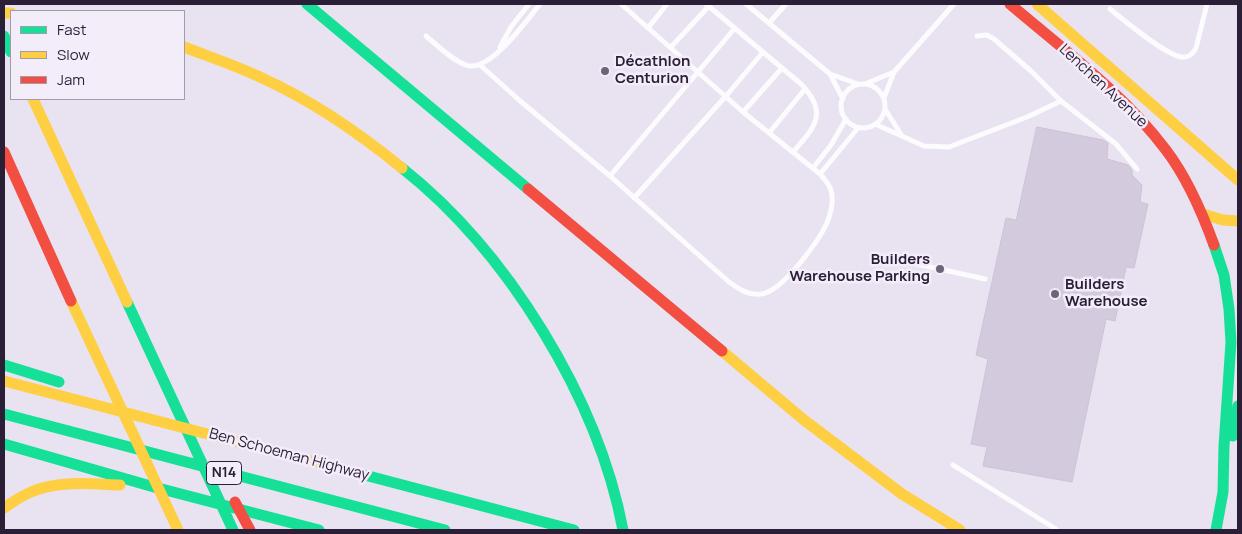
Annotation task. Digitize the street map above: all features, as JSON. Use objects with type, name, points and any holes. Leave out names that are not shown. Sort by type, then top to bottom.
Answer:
[{"type":"main road","points":[[307,4],[804,420],[902,494],[960,530]]},
{"type":"main road","name":"Lenchen Avenue","points":[[1010,4],[1115,93],[1141,119],[1167,151],[1204,214],[1224,275],[1231,342],[1223,492],[1216,530]]},
{"type":"main road","name":"Lenchen Avenue","points":[[1037,4],[1236,175]]},
{"type":"main road","points":[[4,36],[10,50]]},
{"type":"main road","points":[[185,47],[271,82],[321,109],[403,167],[478,242],[517,290],[548,341],[578,398],[610,480],[623,530]]},
{"type":"main road","name":"N14","points":[[33,100],[233,530]]},
{"type":"main road","points":[[4,152],[73,307],[178,530]]},
{"type":"main road","points":[[12,198],[73,307]]},
{"type":"main road","points":[[1204,214],[1223,220],[1238,221]]},
{"type":"main road","points":[[4,365],[72,386]]},
{"type":"main road","name":"Ben Schoeman Highway","points":[[4,381],[574,530]]},
{"type":"main road","points":[[169,390],[189,421],[250,530]]},
{"type":"main road","points":[[90,392],[225,438]]},
{"type":"main road","points":[[1223,492],[1238,406]]},
{"type":"main road","name":"N14","points":[[4,414],[445,530]]},
{"type":"main road","points":[[4,444],[154,487],[319,530]]},
{"type":"main road","points":[[4,508],[40,488],[60,485],[85,484],[154,487]]},
{"type":"lane","points":[[498,52],[511,27],[529,4]]},
{"type":"lane","points":[[426,36],[461,63],[470,66],[480,65],[498,52],[540,4]]},
{"type":"lane","points":[[648,28],[667,4]]},
{"type":"lane","points":[[746,4],[830,74],[858,84],[865,84],[894,72]]},
{"type":"lane","points":[[769,23],[786,4]]},
{"type":"lane","points":[[858,84],[851,87],[843,98],[842,113],[846,119],[858,128],[865,128],[875,124],[883,116],[885,109],[884,98],[894,72],[954,4]]},
{"type":"lane","points":[[1110,9],[1171,54],[1186,57],[1193,53],[1196,48],[1207,4]]},
{"type":"lane","points":[[480,65],[610,176],[729,282],[748,293],[766,293],[785,280],[811,248],[827,223],[832,208],[833,196],[830,186],[820,174],[743,112],[648,28],[625,5]]},
{"type":"lane","points":[[671,47],[708,5],[782,68],[811,95],[816,114],[815,124],[811,132],[793,152]]},
{"type":"lane","points":[[610,176],[735,28]]},
{"type":"lane","points":[[977,36],[987,35],[994,39],[1031,71],[1061,101],[1116,144],[1137,169]]},
{"type":"lane","points":[[634,198],[763,52]]},
{"type":"lane","points":[[743,112],[782,68]]},
{"type":"lane","points":[[830,74],[843,98]]},
{"type":"lane","points":[[865,84],[878,90],[884,98]]},
{"type":"lane","points":[[769,132],[805,88]]},
{"type":"lane","points":[[875,124],[924,146],[949,147],[1020,120],[1061,101]]},
{"type":"lane","points":[[885,109],[903,136]]},
{"type":"lane","points":[[813,168],[830,146],[846,119]]},
{"type":"lane","points":[[820,174],[858,128]]},
{"type":"lane","points":[[898,260],[985,279]]},
{"type":"lane","points":[[953,465],[1056,529]]},
{"type":"building","name":"Builders Warehouse","points":[[1037,127],[1103,140],[1108,143],[1107,159],[1128,165],[1132,170],[1132,175],[1142,185],[1140,202],[1148,204],[1134,268],[1126,267],[1115,321],[1106,319],[1072,482],[983,466],[987,447],[971,444],[988,359],[976,355],[1006,218],[1016,220]]},
{"type":"traffic: fast","points":[[307,4],[528,189]]},
{"type":"traffic: fast","points":[[4,36],[10,50]]},
{"type":"traffic: fast","points":[[402,168],[441,202],[477,241],[511,284],[542,331],[570,379],[593,429],[611,480],[623,530]]},
{"type":"traffic: fast","points":[[1214,245],[1224,275],[1231,342],[1223,492],[1216,530]]},
{"type":"traffic: fast","points":[[127,302],[233,530]]},
{"type":"traffic: fast","points":[[4,365],[59,382]]},
{"type":"traffic: fast","points":[[1233,436],[1238,406]]},
{"type":"traffic: fast","points":[[4,414],[445,530]]},
{"type":"traffic: fast","points":[[4,444],[154,487],[319,530]]},
{"type":"traffic: fast","points":[[338,468],[574,530]]},
{"type":"traffic: slow","points":[[1037,4],[1238,180]]},
{"type":"traffic: slow","points":[[4,13],[10,13]]},
{"type":"traffic: slow","points":[[185,47],[253,74],[317,107],[369,142],[402,168]]},
{"type":"traffic: slow","points":[[33,100],[127,302]]},
{"type":"traffic: slow","points":[[1203,214],[1223,220],[1238,221]]},
{"type":"traffic: slow","points":[[71,301],[178,530]]},
{"type":"traffic: slow","points":[[722,351],[804,420],[902,494],[960,530]]},
{"type":"traffic: slow","points":[[4,381],[338,468]]},
{"type":"traffic: slow","points":[[4,508],[17,499],[41,488],[63,484],[120,485]]},
{"type":"traffic: jam","points":[[1010,4],[1092,73],[1149,129],[1174,161],[1188,184],[1214,245]]},
{"type":"traffic: jam","points":[[4,152],[71,301]]},
{"type":"traffic: jam","points":[[528,189],[722,351]]},
{"type":"traffic: jam","points":[[235,502],[250,530]]},
{"type":"place","name":"Décathlon Centurion","points":[[605,71]]},
{"type":"place","name":"Builders Warehouse Parking","points":[[940,269]]},
{"type":"place","name":"Builders Warehouse","points":[[1055,294]]}]
